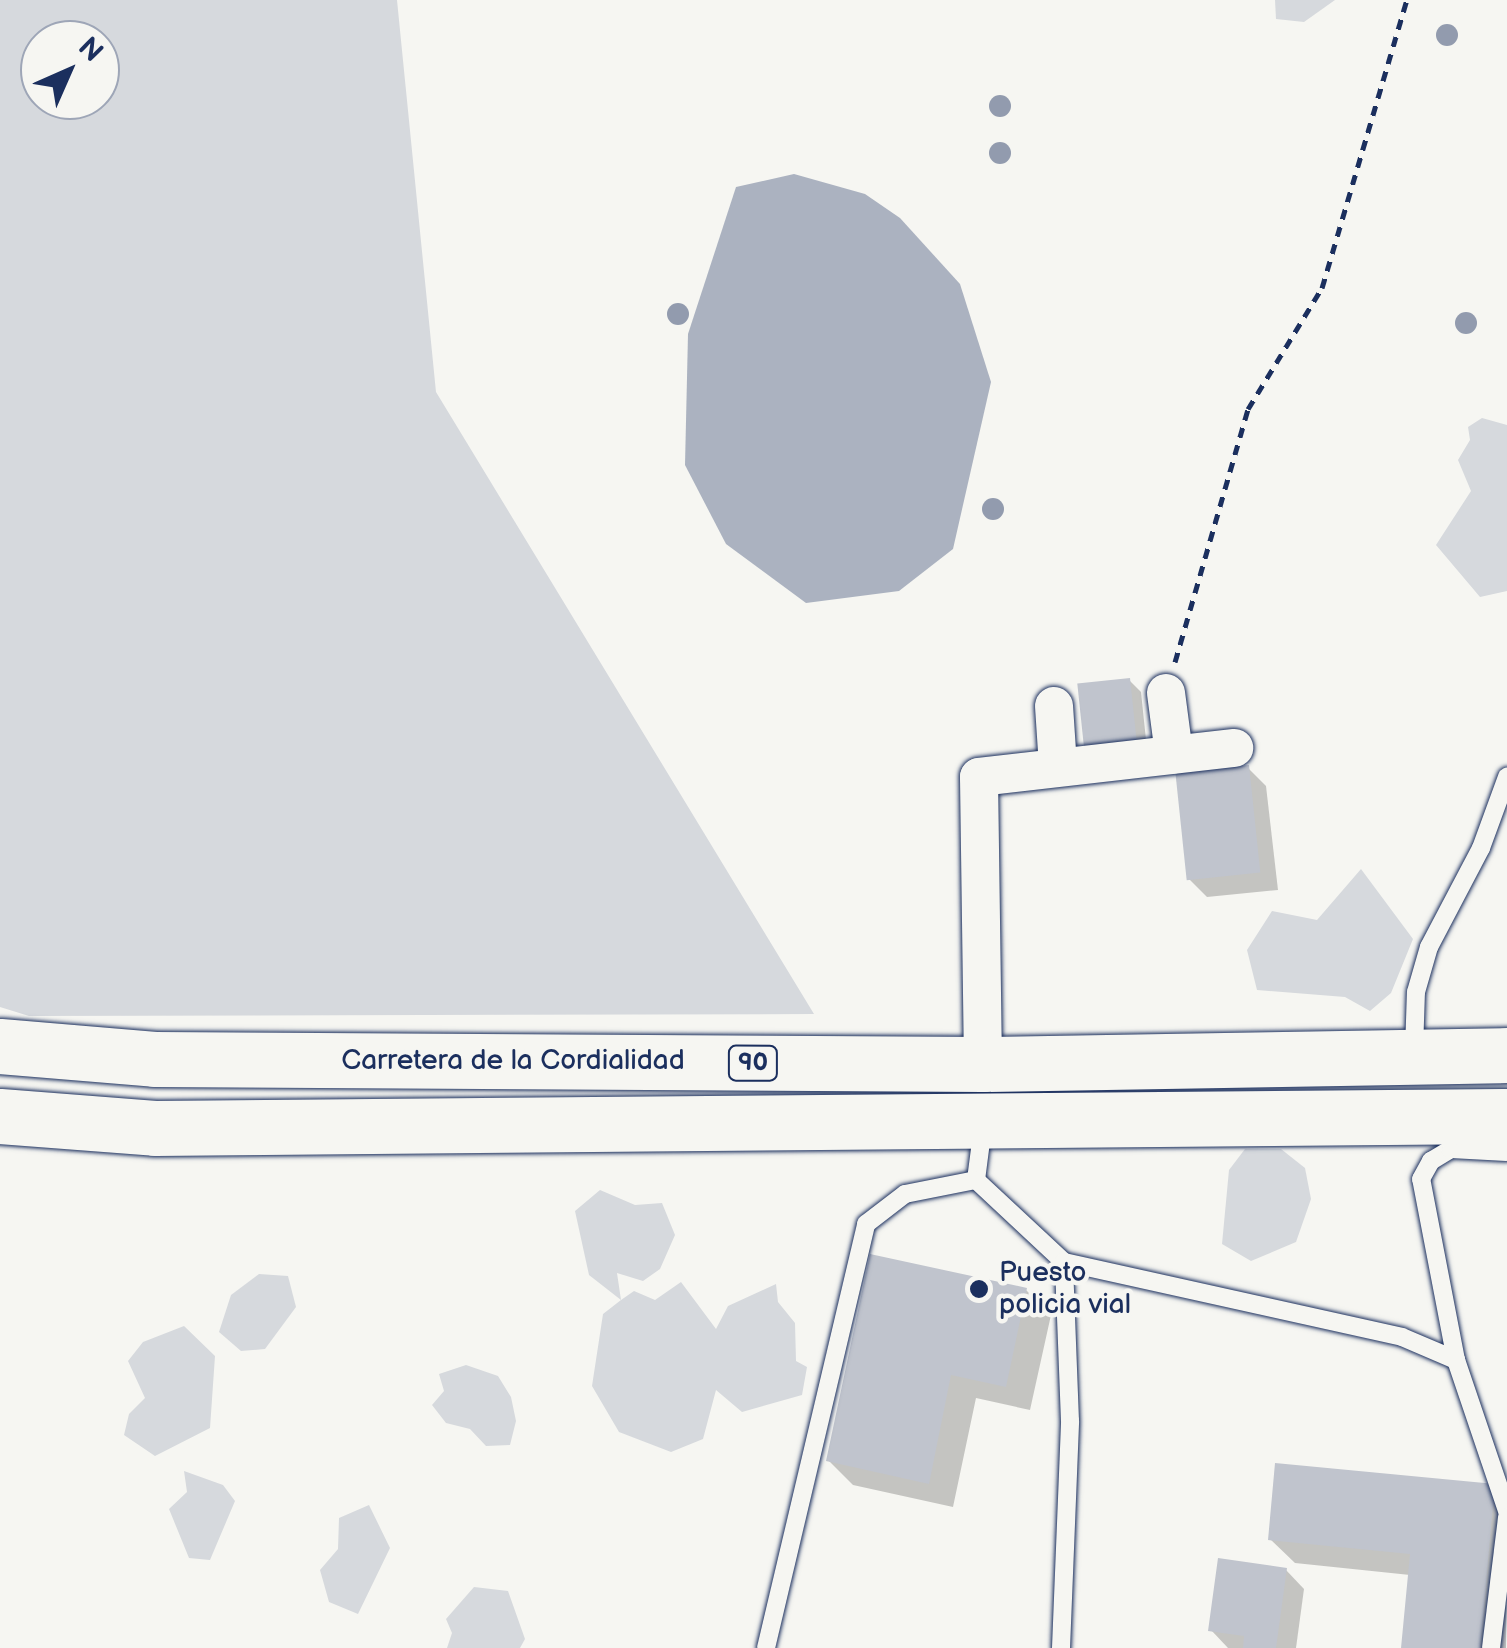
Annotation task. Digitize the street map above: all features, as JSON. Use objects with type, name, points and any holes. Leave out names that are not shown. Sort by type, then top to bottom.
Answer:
[{"type":"highway","name":"Carretera de la Cordialidad","points":[[0,1046],[154,1059],[983,1064],[1507,1056]]},
{"type":"highway","name":"90","points":[[0,1116],[155,1128],[1507,1116]]},
{"type":"street","points":[[1166,693],[1174,754]]},
{"type":"street","points":[[1054,706],[1058,766]]},
{"type":"street","points":[[983,1064],[978,777],[1234,748]]},
{"type":"lane","points":[[1414,1056],[1416,992],[1429,948],[1481,848],[1507,778]]},
{"type":"lane","points":[[976,1180],[984,1120]]},
{"type":"lane","points":[[1492,1648],[1507,1514],[1456,1360],[1421,1180],[1431,1161],[1450,1150],[1507,1152]]},
{"type":"lane","points":[[976,1180],[1064,1262],[1402,1337],[1456,1360]]},
{"type":"lane","points":[[766,1648],[866,1224],[905,1194],[976,1180]]},
{"type":"lane","points":[[1061,1648],[1070,1420],[1064,1262]]},
{"type":"path","points":[[1166,693],[1248,409],[1322,288],[1407,0]]},
{"type":"shaded area","points":[[0,0],[397,0],[436,392],[814,1014],[29,1016],[0,1007]]},
{"type":"shaded area","points":[[1275,0],[1335,0],[1304,22],[1276,19]]},
{"type":"shaded area","points":[[794,174],[865,194],[900,218],[960,284],[991,382],[953,549],[899,591],[806,603],[726,544],[685,465],[688,334],[736,187]]},
{"type":"shaded area","points":[[1482,418],[1507,425],[1507,591],[1480,597],[1436,545],[1471,491],[1458,460],[1470,440],[1468,427]]},
{"type":"shaded area","points":[[1361,869],[1413,939],[1391,993],[1370,1011],[1345,997],[1257,990],[1247,950],[1272,911],[1317,920]]},
{"type":"shaded area","points":[[1245,1149],[1281,1149],[1305,1168],[1311,1199],[1296,1242],[1251,1261],[1222,1244],[1229,1170]]},
{"type":"shaded area","points":[[600,1190],[635,1205],[662,1203],[675,1235],[660,1269],[643,1281],[617,1273],[621,1300],[589,1275],[575,1211]]},
{"type":"shaded area","points":[[259,1274],[288,1276],[296,1307],[265,1349],[241,1351],[219,1332],[231,1295]]},
{"type":"shaded area","points":[[681,1282],[716,1329],[728,1306],[776,1284],[778,1302],[795,1323],[796,1361],[807,1367],[802,1395],[742,1412],[716,1390],[703,1439],[671,1452],[619,1432],[592,1386],[603,1314],[634,1291],[655,1300]]},
{"type":"shaded area","points":[[184,1326],[215,1356],[210,1428],[155,1456],[124,1435],[129,1414],[145,1398],[128,1361],[143,1342]]},
{"type":"shaded area","points":[[466,1365],[498,1376],[511,1397],[516,1421],[510,1445],[486,1446],[470,1429],[446,1423],[432,1405],[444,1391],[439,1374]]},
{"type":"shaded area","points":[[184,1471],[223,1485],[235,1501],[210,1560],[189,1558],[169,1509],[187,1492]]},
{"type":"shaded area","points":[[369,1505],[390,1548],[358,1614],[329,1602],[320,1570],[338,1549],[339,1518]]},
{"type":"shaded area","points":[[474,1587],[508,1591],[525,1639],[520,1648],[447,1648],[452,1633],[446,1619]]},
{"type":"building","points":[[1130,678],[1137,748],[1085,753],[1077,684]]},
{"type":"building","points":[[1249,765],[1260,872],[1187,880],[1175,773]]},
{"type":"building","points":[[870,1254],[1027,1288],[1006,1387],[951,1375],[929,1484],[826,1461]]},
{"type":"building","points":[[1275,1463],[1495,1484],[1480,1648],[1401,1648],[1410,1554],[1268,1540]]},
{"type":"building","points":[[1218,1558],[1287,1568],[1276,1648],[1243,1648],[1244,1636],[1208,1631]]},
{"type":"place","name":"Puesto policia vial","points":[[979,1289]]}]
